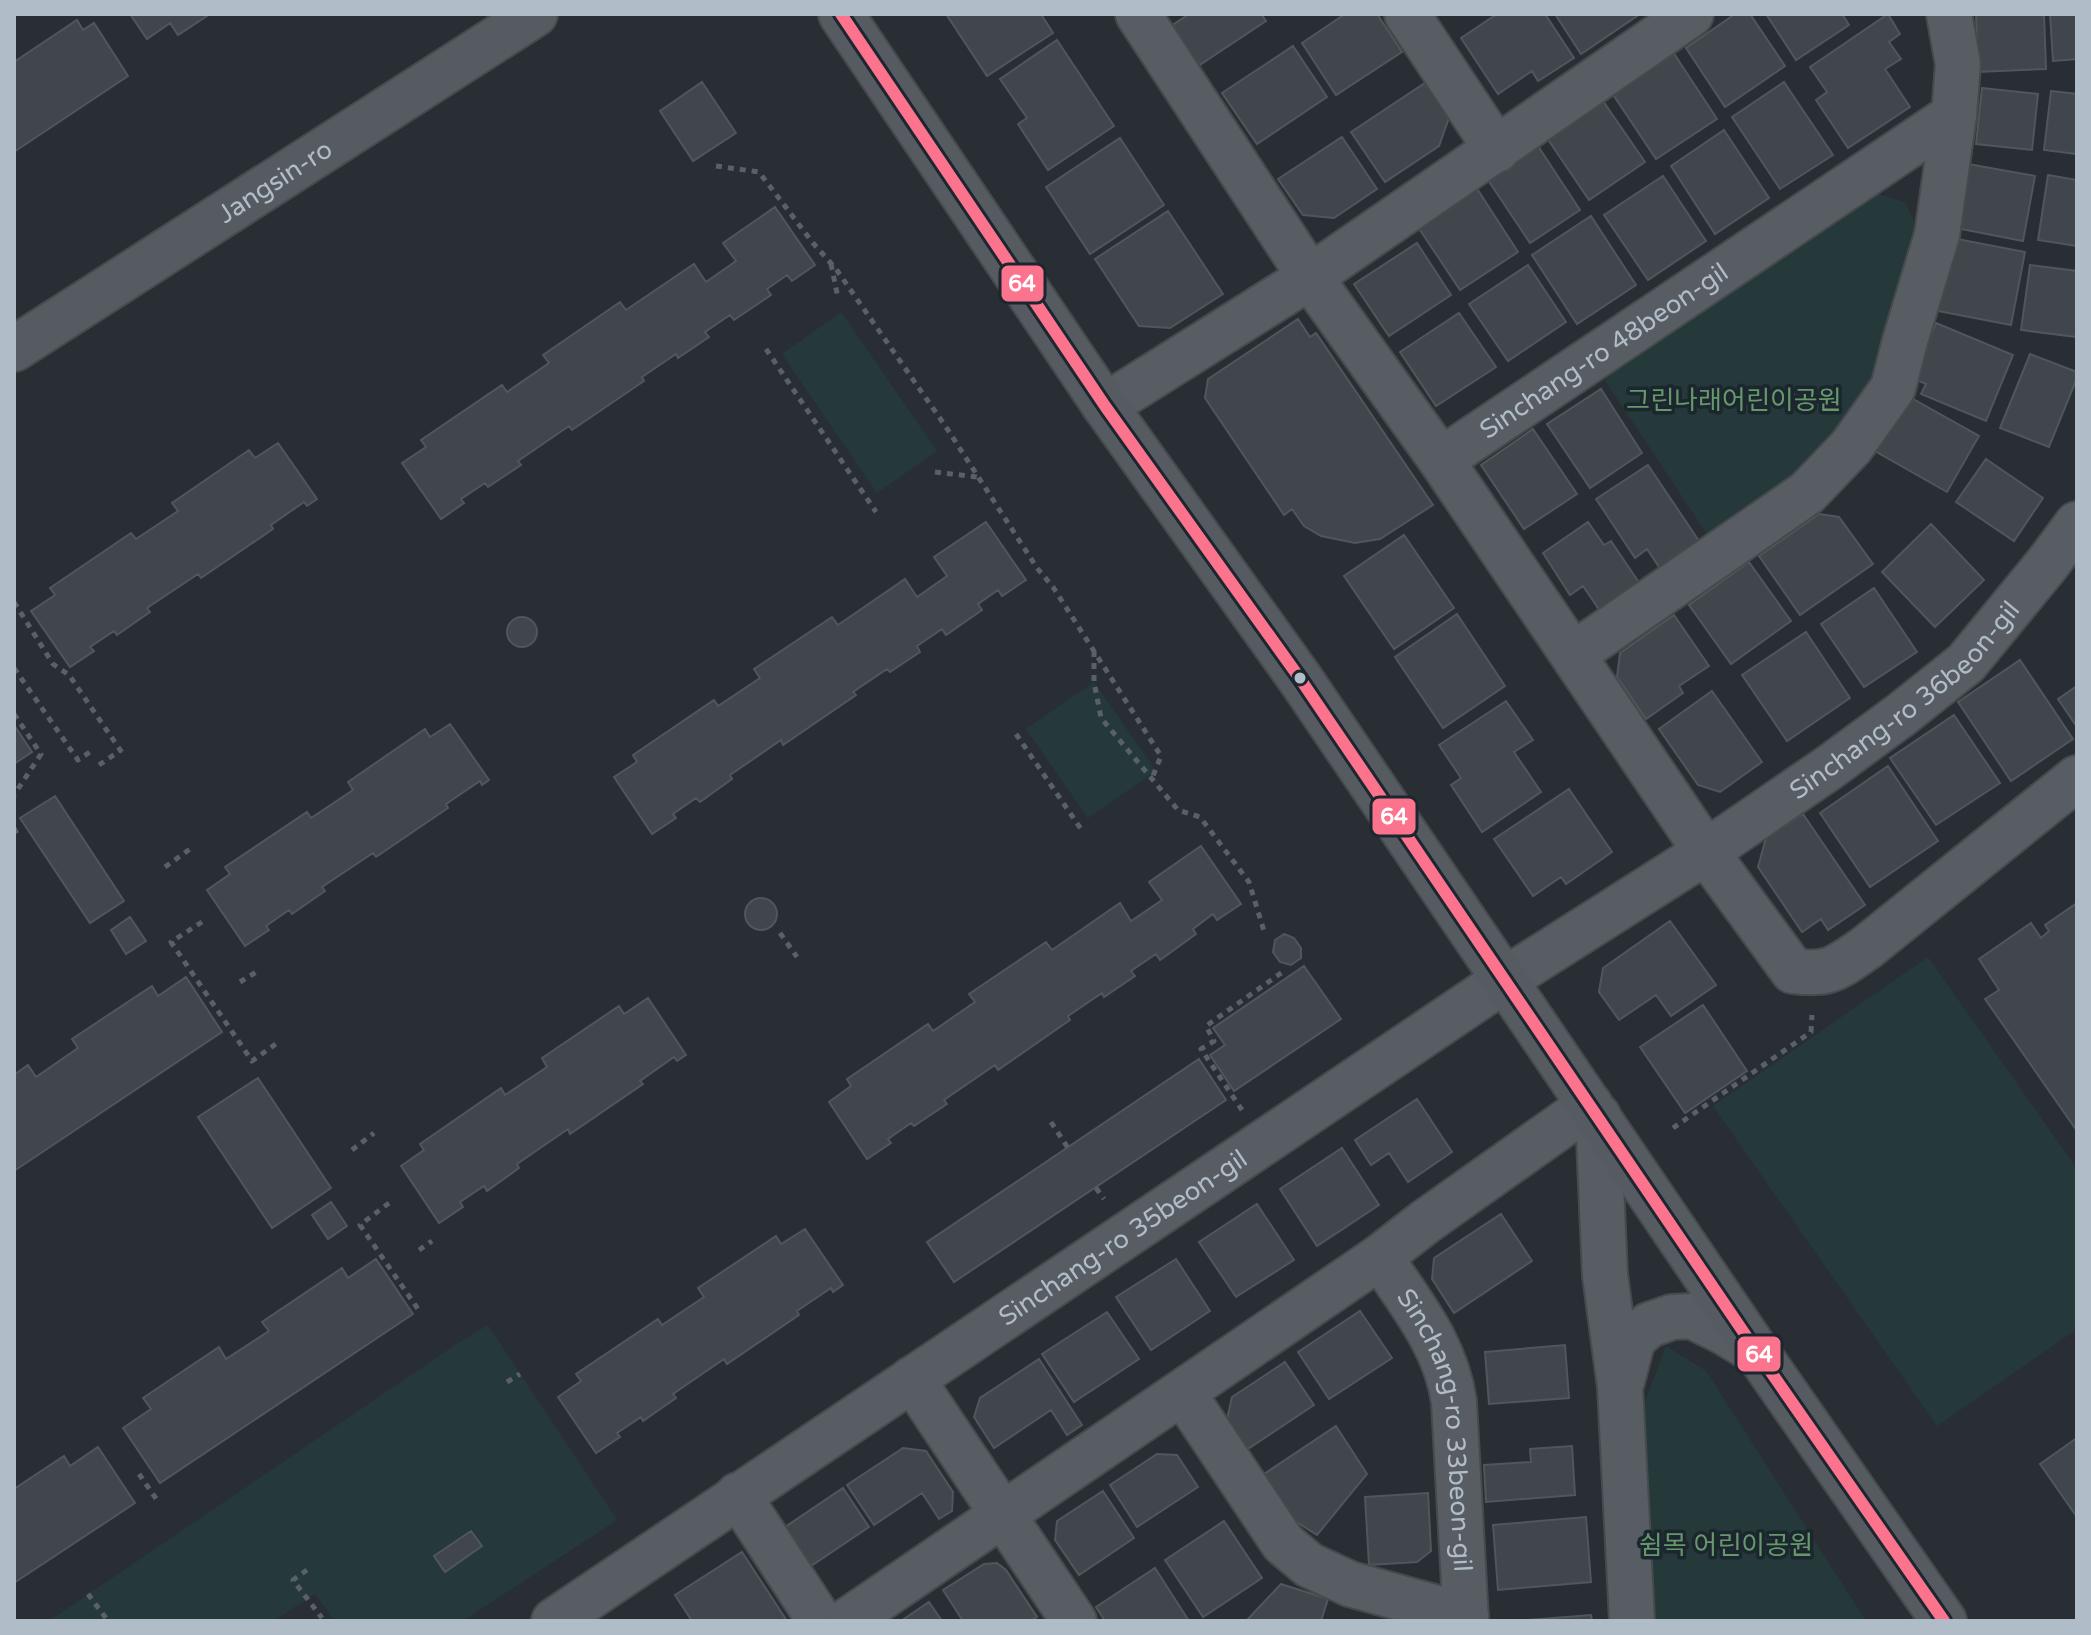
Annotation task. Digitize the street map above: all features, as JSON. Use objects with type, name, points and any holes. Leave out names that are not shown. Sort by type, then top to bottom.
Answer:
[{"type":"main road","name":"Jangsin-ro","points":[[14,349],[535,14]]},
{"type":"main road","points":[[841,14],[1105,406],[1301,680],[1757,1352],[1944,1621]]},
{"type":"street","points":[[1138,14],[1310,277],[1441,460],[1706,852],[1793,971],[1816,974],[1839,966],[1866,948],[2077,778]]},
{"type":"street","points":[[1407,14],[1497,150]]},
{"type":"street","points":[[1105,406],[1310,277],[1691,14]]},
{"type":"street","points":[[1574,654],[1807,493],[1851,447],[1893,388],[1937,235],[1958,64],[1949,14]]},
{"type":"street","name":"Sinchang-ro 48beon-gil","points":[[1441,460],[1954,115]]},
{"type":"street","name":"Sinchang-ro 36beon-gil","points":[[1506,979],[1706,852],[1902,714],[1966,663],[2077,524]]},
{"type":"street","name":"Sinchang-ro 35beon-gil","points":[[554,1621],[1506,979]]},
{"type":"street","points":[[1594,1111],[1605,1275],[1620,1387],[1632,1621]]},
{"type":"street","name":"Sinchang-ro 33beon-gil","points":[[847,1621],[1183,1393],[1380,1257],[1425,1222],[1594,1111]]},
{"type":"street","name":"Sinchang-ro 33beon-gil","points":[[1183,1393],[1283,1543],[1309,1565],[1350,1584],[1466,1618],[1451,1379],[1435,1341],[1380,1257]]},
{"type":"street","points":[[1620,1387],[1633,1339],[1649,1325],[1672,1317],[1692,1316],[1757,1352]]},
{"type":"street","points":[[912,1379],[1074,1621]]},
{"type":"street","points":[[738,1495],[820,1621]]},
{"type":"path","points":[[716,166],[759,172],[831,263],[938,415],[1161,756],[1151,781]]},
{"type":"path","points":[[831,263],[838,298]]},
{"type":"path","points":[[766,349],[876,512]]},
{"type":"path","points":[[935,472],[978,477]]},
{"type":"path","points":[[14,602],[53,664],[69,675],[125,757]]},
{"type":"path","points":[[1094,651],[1094,682],[1101,718],[1178,810],[1200,817],[1249,882],[1264,931]]},
{"type":"path","points":[[14,668],[78,760],[90,752]]},
{"type":"path","points":[[14,714],[41,754],[14,795]]},
{"type":"path","points":[[1016,734],[1081,829]]},
{"type":"path","points":[[99,765],[121,750]]},
{"type":"path","points":[[165,867],[190,849]]},
{"type":"path","points":[[202,922],[171,942],[252,1061],[280,1041]]},
{"type":"path","points":[[780,933],[797,957]]},
{"type":"path","points":[[240,982],[258,971]]},
{"type":"path","points":[[1247,1117],[1201,1049],[1214,1041],[1206,1026],[1284,971]]},
{"type":"path","points":[[1673,1128],[1811,1032],[1816,974]]},
{"type":"path","points":[[1051,1122],[1068,1148]]},
{"type":"path","points":[[352,1150],[374,1133]]},
{"type":"path","points":[[389,1203],[360,1225],[420,1312]]},
{"type":"path","points":[[419,1250],[432,1241]]},
{"type":"path","points":[[507,1382],[520,1374]]},
{"type":"path","points":[[139,1474],[157,1500]]},
{"type":"path","points":[[307,1570],[293,1580],[322,1618]]},
{"type":"path","points":[[88,1594],[108,1621]]},
{"type":"green space","name":"그린나래어린이공원","points":[[1876,193],[1905,202],[1915,224],[1877,379],[1818,459],[1711,540],[1600,373]]},
{"type":"green space","points":[[841,312],[937,451],[877,493],[782,354]]},
{"type":"green space","points":[[1094,682],[1156,771],[1088,818],[1026,729]]},
{"type":"green space","points":[[1928,957],[2077,1169],[2077,1329],[1937,1426],[1713,1106]]},
{"type":"green space","points":[[488,1325],[617,1520],[463,1621],[335,1621],[315,1594],[273,1621],[49,1621],[458,1343]]},
{"type":"green space","name":"쉼목 어린이공원","points":[[1666,1346],[1706,1371],[1866,1621],[1651,1621],[1643,1407]]},
{"type":"building","points":[[130,14],[210,14],[178,35],[170,23],[147,39]]},
{"type":"building","points":[[946,14],[1041,14],[1053,33],[987,76]]},
{"type":"building","points":[[1189,14],[1261,14],[1266,21],[1198,66],[1171,26]]},
{"type":"building","points":[[1345,14],[1377,14],[1402,52],[1336,95],[1302,43]]},
{"type":"building","points":[[1497,14],[1545,14],[1574,58],[1538,81],[1532,71],[1498,94],[1461,38]]},
{"type":"building","points":[[1555,14],[1640,14],[1581,54]]},
{"type":"building","points":[[1735,14],[1750,14],[1785,66],[1725,107],[1686,48]]},
{"type":"building","points":[[1766,14],[1842,14],[1849,25],[1796,60]]},
{"type":"building","points":[[1888,14],[1900,34],[1889,42],[1901,59],[1885,69],[1910,107],[1848,148],[1816,100],[1827,92],[1810,67]]},
{"type":"building","points":[[1976,14],[2044,14],[2046,69],[1978,72]]},
{"type":"building","points":[[2050,14],[2077,14],[2077,59],[2053,61]]},
{"type":"building","points":[[77,20],[83,30],[94,23],[128,76],[14,152],[14,62]]},
{"type":"building","points":[[1057,40],[1114,126],[1048,170],[1018,124],[1027,118],[1000,79]]},
{"type":"building","points":[[1293,46],[1327,97],[1257,144],[1222,93]]},
{"type":"building","points":[[1673,52],[1717,119],[1656,159],[1612,93]]},
{"type":"building","points":[[1428,81],[1450,115],[1439,146],[1385,182],[1351,132]]},
{"type":"building","points":[[702,82],[736,133],[693,161],[660,111]]},
{"type":"building","points":[[1784,82],[1833,155],[1780,189],[1732,117]]},
{"type":"building","points":[[1982,88],[2038,94],[2032,150],[1976,144]]},
{"type":"building","points":[[2051,91],[2077,94],[2077,154],[2044,150]]},
{"type":"building","points":[[1603,101],[1645,162],[1589,200],[1547,138]]},
{"type":"building","points":[[1724,130],[1769,198],[1715,234],[1671,166]]},
{"type":"building","points":[[1342,137],[1377,189],[1334,218],[1303,215],[1278,179]]},
{"type":"building","points":[[1120,138],[1164,205],[1090,254],[1046,187]]},
{"type":"building","points":[[1538,146],[1580,210],[1530,243],[1488,180]]},
{"type":"building","points":[[1968,164],[2035,176],[2023,241],[1956,228]]},
{"type":"building","points":[[2048,175],[2077,180],[2077,246],[2038,240]]},
{"type":"building","points":[[1663,176],[1706,241],[1648,280],[1604,215]]},
{"type":"building","points":[[1476,187],[1518,252],[1460,290],[1418,227]]},
{"type":"building","points":[[775,207],[815,265],[792,281],[787,275],[767,289],[771,295],[734,320],[730,315],[705,332],[709,337],[642,377],[644,381],[572,430],[569,426],[518,461],[521,465],[488,487],[485,483],[461,499],[464,503],[441,519],[402,463],[426,447],[421,440],[502,385],[507,392],[549,363],[543,355],[620,302],[626,310],[694,264],[706,282],[736,261],[723,243]]},
{"type":"building","points":[[1168,211],[1223,294],[1170,328],[1139,326],[1095,259]]},
{"type":"building","points":[[1591,216],[1636,285],[1577,324],[1532,255]]},
{"type":"building","points":[[1952,238],[2025,252],[2011,325],[1938,311]]},
{"type":"building","points":[[1417,243],[1451,295],[1389,336],[1354,284]]},
{"type":"building","points":[[1528,265],[1566,322],[1508,361],[1469,304]]},
{"type":"building","points":[[2030,265],[2077,271],[2077,337],[2021,330]]},
{"type":"building","points":[[1459,313],[1496,367],[1436,406],[1400,352]]},
{"type":"building","points":[[1298,319],[1310,337],[1316,333],[1433,505],[1380,539],[1355,543],[1321,536],[1304,526],[1292,509],[1284,515],[1205,398],[1208,379]]},
{"type":"building","points":[[1936,323],[2013,355],[1986,421],[1921,394],[1926,384],[1912,378]]},
{"type":"building","points":[[2030,354],[2077,372],[2049,447],[2000,428]]},
{"type":"building","points":[[1601,389],[1642,453],[1590,488],[1547,424]]},
{"type":"building","points":[[1906,395],[1979,436],[1947,492],[1875,451]]},
{"type":"building","points":[[1533,429],[1577,494],[1524,529],[1481,465]]},
{"type":"building","points":[[278,443],[317,499],[307,506],[304,502],[271,525],[273,529],[201,578],[198,574],[147,608],[150,612],[117,635],[114,631],[90,647],[94,651],[70,667],[31,611],[55,595],[50,588],[131,533],[136,539],[178,511],[172,503],[249,450],[255,458]]},
{"type":"building","points":[[1986,459],[2043,498],[2014,541],[1956,502]]},
{"type":"building","points":[[1648,465],[1701,544],[1661,570],[1647,549],[1635,558],[1596,499]]},
{"type":"building","points":[[1819,514],[1839,517],[1873,564],[1800,615],[1759,556]]},
{"type":"building","points":[[986,522],[1026,580],[1002,596],[998,590],[978,604],[982,610],[946,635],[942,629],[917,646],[920,652],[853,692],[856,695],[783,745],[781,740],[730,775],[732,779],[700,802],[696,798],[673,814],[676,818],[652,834],[614,777],[637,762],[633,755],[714,700],[718,706],[760,678],[754,669],[832,617],[838,625],[905,579],[917,597],[947,576],[934,557]]},
{"type":"building","points":[[1588,522],[1604,545],[1611,541],[1640,584],[1600,611],[1583,586],[1570,595],[1543,553]]},
{"type":"building","points":[[1931,524],[1984,580],[1935,627],[1882,572]]},
{"type":"building","points":[[1404,535],[1454,608],[1394,649],[1344,576]]},
{"type":"building","points":[[1749,562],[1791,621],[1731,664],[1689,605]]},
{"type":"building","points":[[1874,588],[1917,652],[1864,687],[1821,624]]},
{"type":"building","points":[[1457,614],[1505,686],[1443,728],[1395,657]]},
{"type":"building","points":[[1674,615],[1709,666],[1679,686],[1683,693],[1646,719],[1617,677],[1620,653]]},
{"type":"building","points":[[522,617],[533,621],[537,632],[533,643],[522,647],[511,643],[507,632],[511,621]]},
{"type":"building","points":[[1806,632],[1850,698],[1787,741],[1742,675]]},
{"type":"building","points":[[2020,660],[2073,739],[2011,781],[1958,702]]},
{"type":"building","points":[[2077,686],[2077,727],[2058,699]]},
{"type":"building","points":[[1712,691],[1762,762],[1720,792],[1698,785],[1659,729]]},
{"type":"building","points":[[1506,701],[1533,740],[1514,752],[1541,792],[1482,832],[1451,785],[1461,778],[1439,745]]},
{"type":"building","points":[[1954,715],[2000,783],[1936,825],[1890,758]]},
{"type":"building","points":[[450,724],[489,780],[482,785],[480,781],[446,804],[448,808],[376,857],[373,853],[322,887],[325,891],[292,914],[289,910],[266,926],[269,930],[245,946],[207,890],[230,874],[225,867],[307,812],[311,818],[353,790],[348,782],[425,729],[430,737]]},
{"type":"building","points":[[14,725],[32,752],[14,764]]},
{"type":"building","points":[[1888,766],[1938,841],[1870,887],[1820,813]]},
{"type":"building","points":[[1569,789],[1612,852],[1566,884],[1561,877],[1533,896],[1494,839]]},
{"type":"building","points":[[55,796],[124,901],[90,923],[20,818]]},
{"type":"building","points":[[1803,814],[1865,905],[1828,930],[1821,919],[1802,932],[1758,867],[1766,838]]},
{"type":"building","points":[[1201,846],[1241,904],[1217,920],[1213,914],[1193,929],[1196,934],[1160,960],[1156,954],[1131,971],[1135,976],[1068,1016],[1070,1020],[998,1070],[995,1065],[944,1100],[947,1104],[888,1139],[891,1143],[867,1159],[829,1102],[851,1086],[847,1079],[928,1024],[933,1031],[975,1002],[969,994],[1046,942],[1052,950],[1120,903],[1131,921],[1162,900],[1149,882]]},
{"type":"building","points":[[761,898],[772,903],[777,914],[772,925],[761,930],[750,925],[745,914],[750,903]]},
{"type":"building","points":[[2077,903],[2077,1131],[1985,999],[1999,990],[1979,959],[2031,923],[2041,938],[2049,931],[2045,925]]},
{"type":"building","points":[[130,917],[146,941],[126,954],[111,930]]},
{"type":"building","points":[[1670,921],[1716,985],[1671,1016],[1656,995],[1619,1020],[1599,992],[1603,968]]},
{"type":"building","points":[[1284,934],[1294,938],[1301,948],[1301,958],[1291,965],[1280,962],[1273,952],[1275,940]]},
{"type":"building","points":[[1304,966],[1341,1019],[1234,1091],[1210,1055],[1225,1045],[1213,1028]]},
{"type":"building","points":[[186,977],[222,1032],[14,1171],[14,1075],[28,1065],[36,1077],[78,1048],[72,1039],[152,986],[158,996]]},
{"type":"building","points":[[648,998],[686,1055],[677,1061],[674,1057],[640,1081],[643,1084],[570,1134],[568,1129],[517,1164],[519,1168],[487,1191],[484,1186],[460,1202],[463,1207],[439,1223],[401,1166],[424,1150],[420,1144],[501,1088],[505,1095],[547,1067],[542,1058],[619,1006],[624,1014]]},
{"type":"building","points":[[1703,1005],[1747,1071],[1685,1113],[1640,1047]]},
{"type":"building","points":[[1199,1059],[1226,1100],[954,1282],[927,1242]]},
{"type":"building","points":[[258,1078],[331,1188],[272,1228],[198,1117]]},
{"type":"building","points":[[1417,1099],[1452,1152],[1408,1182],[1389,1153],[1371,1165],[1355,1140]]},
{"type":"building","points":[[1342,1148],[1379,1205],[1317,1246],[1280,1189]]},
{"type":"building","points":[[331,1202],[347,1226],[328,1239],[312,1215]]},
{"type":"building","points":[[1257,1204],[1294,1260],[1236,1297],[1199,1242]]},
{"type":"building","points":[[1501,1214],[1532,1261],[1454,1313],[1432,1279],[1434,1258]]},
{"type":"building","points":[[805,1229],[843,1285],[833,1292],[831,1288],[797,1311],[799,1315],[727,1364],[724,1359],[673,1394],[676,1398],[643,1421],[641,1417],[617,1433],[620,1437],[596,1453],[558,1397],[581,1381],[576,1374],[658,1319],[662,1325],[704,1297],[698,1288],[776,1236],[781,1244]]},
{"type":"building","points":[[376,1259],[413,1314],[160,1483],[123,1428],[151,1409],[143,1398],[219,1347],[226,1359],[269,1331],[262,1322],[342,1268],[348,1278]]},
{"type":"building","points":[[1176,1259],[1210,1311],[1151,1350],[1116,1297]]},
{"type":"building","points":[[1360,1311],[1392,1358],[1329,1399],[1298,1352]]},
{"type":"building","points":[[1107,1312],[1139,1359],[1074,1402],[1042,1354]]},
{"type":"building","points":[[1565,1345],[1569,1398],[1489,1404],[1485,1352]]},
{"type":"building","points":[[1039,1359],[1082,1425],[1067,1435],[1051,1410],[994,1448],[974,1417],[980,1398]]},
{"type":"building","points":[[1285,1362],[1314,1405],[1248,1449],[1227,1419],[1232,1397]]},
{"type":"building","points":[[1336,1426],[1367,1474],[1317,1535],[1295,1521],[1264,1474]]},
{"type":"building","points":[[2077,1438],[2077,1517],[2040,1464]]},
{"type":"building","points":[[1572,1446],[1575,1495],[1486,1502],[1484,1465],[1531,1462],[1530,1449]]},
{"type":"building","points":[[98,1447],[135,1503],[14,1583],[14,1489],[64,1456],[70,1466]]},
{"type":"building","points":[[903,1448],[926,1451],[953,1492],[952,1511],[939,1519],[922,1493],[874,1525],[847,1485]]},
{"type":"building","points":[[1157,1454],[1177,1455],[1198,1487],[1137,1527],[1110,1485]]},
{"type":"building","points":[[843,1488],[869,1527],[811,1566],[785,1527]]},
{"type":"building","points":[[1103,1491],[1134,1538],[1079,1575],[1055,1540],[1057,1521]]},
{"type":"building","points":[[1428,1493],[1431,1551],[1417,1562],[1369,1565],[1365,1497]]},
{"type":"building","points":[[1586,1517],[1591,1582],[1498,1590],[1493,1525]]},
{"type":"building","points":[[1224,1521],[1262,1578],[1203,1617],[1165,1560]]},
{"type":"building","points":[[471,1531],[482,1546],[445,1572],[434,1556]]},
{"type":"building","points":[[742,1552],[787,1621],[692,1621],[675,1595]]},
{"type":"building","points":[[997,1563],[1006,1570],[1037,1617],[1030,1621],[963,1621],[943,1590],[984,1564]]},
{"type":"building","points":[[1155,1568],[1189,1621],[1105,1621],[1096,1607]]},
{"type":"building","points":[[1281,1584],[1328,1599],[1321,1621],[1246,1621]]},
{"type":"building","points":[[929,1602],[942,1621],[901,1621]]},
{"type":"building","points":[[1591,1615],[1592,1621],[1514,1621]]},
{"type":"transit line","name":"64","points":[[841,14],[1105,406],[1301,680],[1757,1352],[1944,1621]]}]
